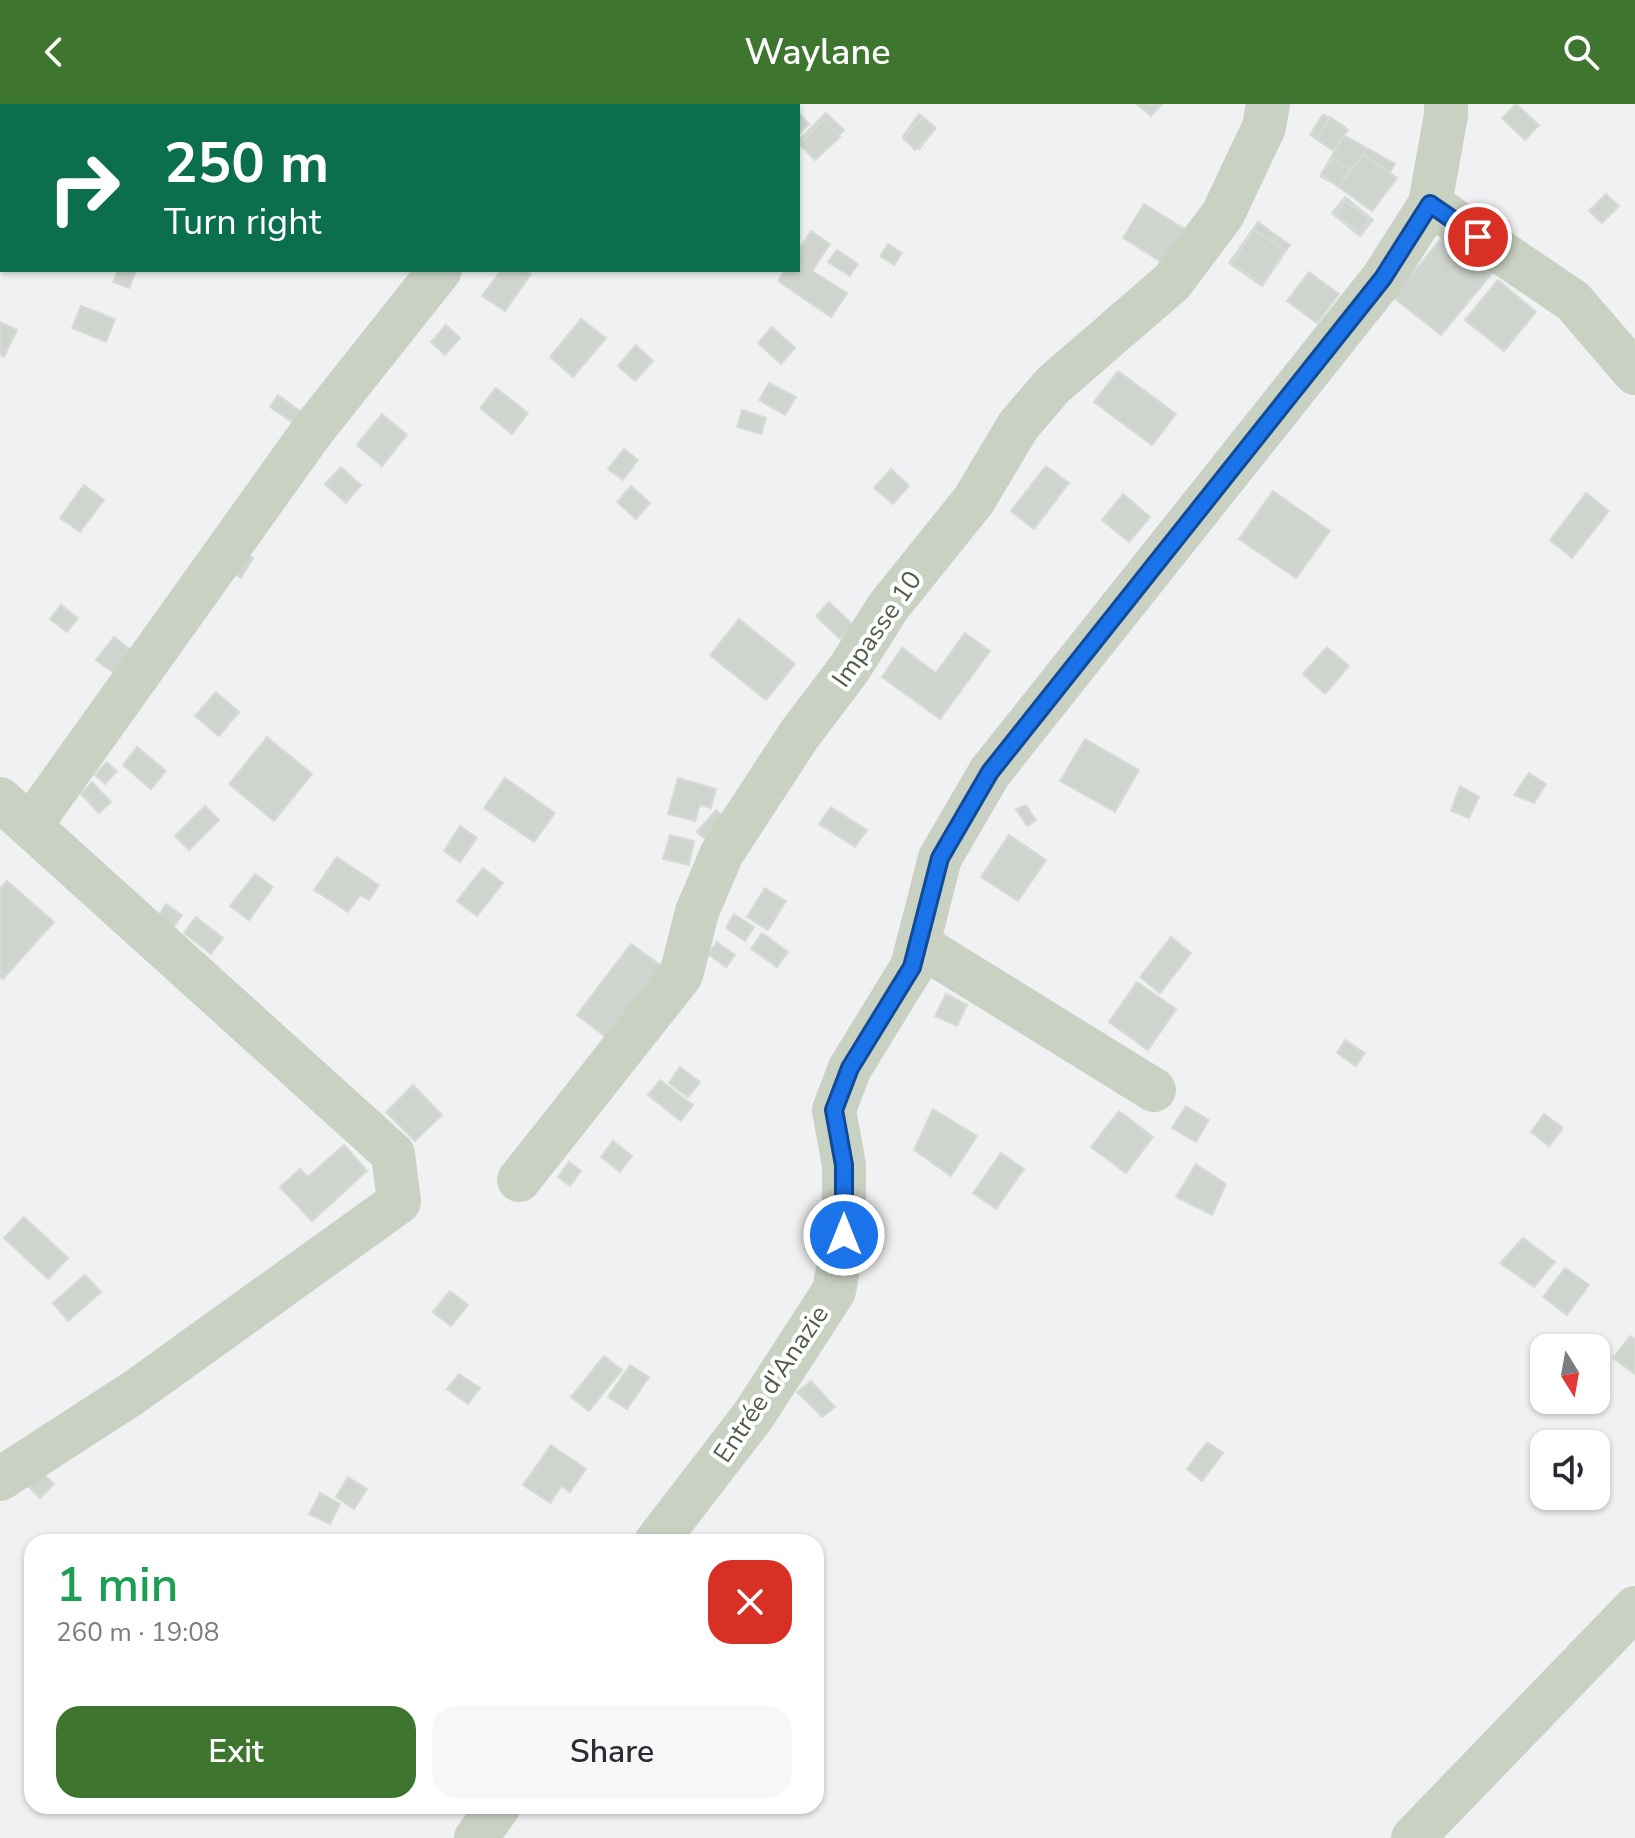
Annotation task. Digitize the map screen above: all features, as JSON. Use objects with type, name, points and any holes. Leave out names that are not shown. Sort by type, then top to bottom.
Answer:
[{"type":"street","name":"Impasse 10","points":[[519,1180],[681,975],[697,912],[722,853],[888,607],[974,500],[1018,426],[1053,385],[1172,282],[1223,214],[1264,127],[1268,104]]},
{"type":"street","name":"Entrée d'Anazie","points":[[662,1534],[753,1416],[834,1291],[844,1235],[844,1165],[834,1110],[850,1068],[912,967],[940,858],[990,772],[1373,290],[1430,204],[1446,104]]},
{"type":"street","points":[[1430,204],[1573,301],[1635,373]]},
{"type":"street","points":[[0,1479],[133,1393],[399,1202],[393,1154],[15,812],[438,272]]},
{"type":"street","points":[[918,944],[1154,1090]]},
{"type":"street","points":[[1413,1838],[1635,1608]]},
{"type":"street","points":[[476,1838],[493,1814]]},
{"type":"building","points":[[1137,104],[1162,104],[1151,116]]},
{"type":"building","points":[[1516,104],[1539,125],[1525,140],[1502,118]]},
{"type":"building","points":[[826,113],[844,130],[815,159],[800,143],[800,139]]},
{"type":"building","points":[[800,114],[809,124],[800,133]]},
{"type":"building","points":[[919,114],[936,128],[919,149],[903,136]]},
{"type":"building","points":[[1323,114],[1345,127],[1332,148],[1310,135]]},
{"type":"building","points":[[923,117],[935,129],[915,150],[903,138]]},
{"type":"building","points":[[1330,117],[1348,130],[1334,151],[1316,139]]},
{"type":"building","points":[[823,121],[840,137],[815,160],[800,143]]},
{"type":"building","points":[[1344,135],[1395,164],[1372,205],[1320,176]]},
{"type":"building","points":[[1363,154],[1397,178],[1372,211],[1339,187]]},
{"type":"building","points":[[1333,158],[1350,170],[1339,187],[1321,174]]},
{"type":"building","points":[[1606,194],[1619,206],[1602,223],[1589,211]]},
{"type":"building","points":[[1345,197],[1373,220],[1360,236],[1332,213]]},
{"type":"building","points":[[1344,201],[1370,218],[1361,232],[1335,216]]},
{"type":"building","points":[[1144,204],[1188,231],[1166,265],[1123,238]]},
{"type":"building","points":[[1258,222],[1290,245],[1262,286],[1229,263]]},
{"type":"building","points":[[1253,230],[1285,250],[1263,284],[1232,264]]},
{"type":"building","points":[[811,231],[830,244],[812,271],[847,293],[831,317],[778,281],[784,272],[800,272],[800,248]]},
{"type":"building","points":[[1445,234],[1492,273],[1441,335],[1393,297]]},
{"type":"building","points":[[888,244],[902,253],[894,265],[880,256]]},
{"type":"building","points":[[837,250],[858,264],[850,276],[828,262]]},
{"type":"building","points":[[117,272],[135,272],[129,288],[113,282]]},
{"type":"building","points":[[500,272],[531,274],[505,311],[482,296]]},
{"type":"building","points":[[1309,272],[1339,294],[1317,323],[1287,301]]},
{"type":"building","points":[[1498,280],[1536,312],[1504,351],[1465,320]]},
{"type":"building","points":[[81,306],[115,319],[106,342],[72,328]]},
{"type":"building","points":[[581,319],[606,338],[573,377],[550,357]]},
{"type":"building","points":[[0,322],[17,330],[4,357],[0,355]]},
{"type":"building","points":[[446,325],[460,338],[445,355],[431,342]]},
{"type":"building","points":[[772,327],[795,348],[781,364],[758,343]]},
{"type":"building","points":[[636,345],[653,361],[635,381],[618,366]]},
{"type":"building","points":[[1118,371],[1176,414],[1152,445],[1094,402]]},
{"type":"building","points":[[769,383],[796,397],[785,415],[759,400]]},
{"type":"building","points":[[496,388],[528,413],[512,434],[480,408]]},
{"type":"building","points":[[278,395],[300,411],[292,422],[270,407]]},
{"type":"building","points":[[742,410],[766,418],[761,434],[737,427]]},
{"type":"building","points":[[382,414],[407,435],[382,466],[357,445]]},
{"type":"building","points":[[624,449],[638,460],[623,480],[608,469]]},
{"type":"building","points":[[1046,466],[1069,483],[1034,529],[1011,511]]},
{"type":"building","points":[[341,467],[361,485],[346,503],[325,484]]},
{"type":"building","points":[[891,469],[909,486],[893,504],[874,488]]},
{"type":"building","points":[[84,485],[104,500],[80,532],[60,518]]},
{"type":"building","points":[[631,486],[650,503],[636,519],[617,502]]},
{"type":"building","points":[[1273,491],[1330,531],[1296,578],[1239,539]]},
{"type":"building","points":[[1586,493],[1609,511],[1572,558],[1550,540]]},
{"type":"building","points":[[1123,494],[1150,517],[1129,542],[1102,520]]},
{"type":"building","points":[[233,546],[253,558],[241,578],[221,566]]},
{"type":"building","points":[[829,602],[853,625],[840,639],[816,616]]},
{"type":"building","points":[[61,605],[78,618],[67,632],[50,619]]},
{"type":"building","points":[[739,619],[795,664],[766,700],[710,655]]},
{"type":"building","points":[[965,633],[990,651],[940,719],[882,677],[902,648],[936,673]]},
{"type":"building","points":[[114,637],[132,651],[114,673],[96,660]]},
{"type":"building","points":[[1327,647],[1349,666],[1325,694],[1303,674]]},
{"type":"building","points":[[216,692],[239,712],[219,736],[195,716]]},
{"type":"building","points":[[267,737],[312,774],[274,821],[229,784]]},
{"type":"building","points":[[1085,739],[1139,770],[1115,812],[1060,781]]},
{"type":"building","points":[[137,747],[166,771],[151,789],[123,765]]},
{"type":"building","points":[[107,762],[117,771],[105,784],[95,775]]},
{"type":"building","points":[[1529,773],[1546,784],[1534,803],[1514,795]]},
{"type":"building","points":[[505,778],[555,813],[534,842],[484,808]]},
{"type":"building","points":[[678,778],[716,789],[711,808],[700,805],[695,821],[668,814]]},
{"type":"building","points":[[92,782],[111,802],[99,813],[81,794]]},
{"type":"building","points":[[1460,786],[1479,797],[1469,818],[1451,811]]},
{"type":"building","points":[[1026,805],[1036,820],[1027,826],[1016,809]]},
{"type":"building","points":[[205,806],[219,820],[189,850],[175,836]]},
{"type":"building","points":[[831,807],[867,830],[855,847],[819,824]]},
{"type":"building","points":[[716,810],[727,819],[708,841],[697,832]]},
{"type":"building","points":[[460,826],[477,838],[460,862],[444,851]]},
{"type":"building","points":[[670,835],[694,841],[689,865],[663,859]]},
{"type":"building","points":[[1009,835],[1046,860],[1018,901],[981,877]]},
{"type":"building","points":[[337,857],[379,885],[369,900],[360,895],[348,912],[314,890]]},
{"type":"building","points":[[483,868],[503,883],[477,916],[457,901]]},
{"type":"building","points":[[255,874],[273,887],[249,920],[230,906]]},
{"type":"building","points":[[7,881],[54,922],[3,979],[0,977],[0,889]]},
{"type":"building","points":[[765,888],[786,901],[768,930],[747,917]]},
{"type":"building","points":[[166,904],[182,915],[172,930],[156,920]]},
{"type":"building","points":[[734,914],[754,927],[745,941],[726,928]]},
{"type":"building","points":[[196,917],[223,938],[211,954],[184,933]]},
{"type":"building","points":[[762,933],[788,952],[777,967],[751,949]]},
{"type":"building","points":[[1171,937],[1191,953],[1160,993],[1140,977]]},
{"type":"building","points":[[717,942],[735,955],[726,967],[708,954]]},
{"type":"building","points":[[631,944],[663,967],[615,1044],[577,1015]]},
{"type":"building","points":[[1137,982],[1176,1009],[1148,1050],[1109,1022]]},
{"type":"building","points":[[946,994],[967,1005],[957,1026],[935,1016]]},
{"type":"building","points":[[1345,1040],[1365,1053],[1356,1066],[1337,1053]]},
{"type":"building","points":[[680,1067],[700,1082],[688,1097],[669,1083]]},
{"type":"building","points":[[660,1080],[693,1105],[681,1121],[648,1095]]},
{"type":"building","points":[[413,1085],[442,1115],[415,1141],[386,1112]]},
{"type":"building","points":[[1186,1106],[1209,1120],[1196,1142],[1172,1128]]},
{"type":"building","points":[[933,1109],[977,1136],[951,1176],[914,1150]]},
{"type":"building","points":[[1119,1111],[1153,1137],[1126,1173],[1091,1147]]},
{"type":"building","points":[[1544,1114],[1563,1128],[1549,1146],[1531,1132]]},
{"type":"building","points":[[613,1141],[632,1156],[620,1172],[601,1157]]},
{"type":"building","points":[[344,1145],[367,1171],[312,1221],[280,1187],[300,1169],[308,1177]]},
{"type":"building","points":[[1001,1153],[1024,1169],[996,1209],[973,1193]]},
{"type":"building","points":[[569,1162],[581,1171],[570,1186],[558,1177]]},
{"type":"building","points":[[1196,1164],[1226,1184],[1212,1215],[1176,1197]]},
{"type":"building","points":[[24,1217],[68,1258],[48,1279],[4,1238]]},
{"type":"building","points":[[1523,1238],[1555,1262],[1534,1287],[1500,1263]]},
{"type":"building","points":[[1565,1268],[1589,1285],[1567,1315],[1543,1297]]},
{"type":"building","points":[[85,1275],[101,1292],[68,1321],[53,1303]]},
{"type":"building","points":[[450,1291],[468,1305],[451,1326],[433,1312]]},
{"type":"building","points":[[1630,1336],[1635,1339],[1635,1374],[1613,1358]]},
{"type":"building","points":[[604,1356],[622,1370],[589,1411],[571,1397]]},
{"type":"building","points":[[630,1365],[649,1377],[627,1409],[608,1397]]},
{"type":"building","points":[[459,1374],[480,1388],[468,1404],[447,1389]]},
{"type":"building","points":[[811,1381],[835,1407],[822,1417],[797,1392]]},
{"type":"building","points":[[1207,1442],[1223,1453],[1202,1481],[1187,1469]]},
{"type":"building","points":[[551,1445],[586,1469],[570,1492],[562,1486],[550,1503],[523,1485]]},
{"type":"building","points":[[40,1471],[54,1484],[40,1498],[26,1484]]},
{"type":"building","points":[[348,1477],[367,1489],[354,1509],[336,1497]]},
{"type":"building","points":[[320,1493],[340,1504],[330,1524],[309,1514]]},
{"type":"route","points":[[844,1235],[844,1165],[834,1110],[850,1068],[912,967],[940,858],[990,772],[1383,278],[1430,204],[1478,237]]}]
